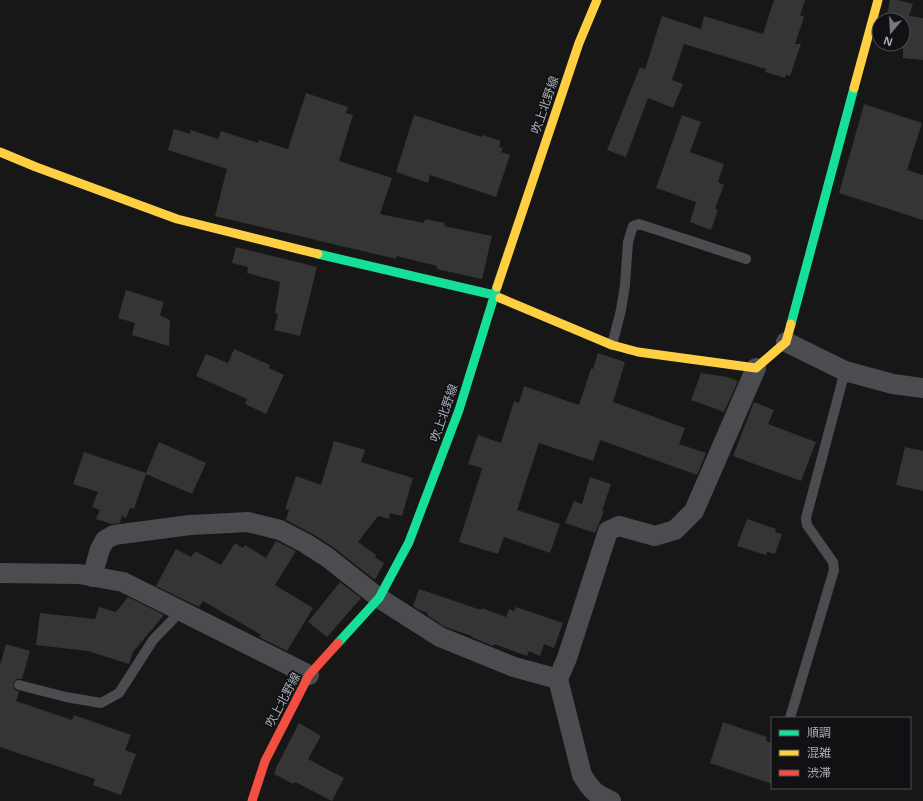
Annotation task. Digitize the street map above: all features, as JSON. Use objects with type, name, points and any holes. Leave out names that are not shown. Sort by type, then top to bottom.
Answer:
[{"type":"street","name":"吹上北野線","points":[[252,801],[265,761],[309,675],[379,598],[409,542],[459,410],[494,295],[579,43],[597,0]]},
{"type":"street","points":[[611,801],[599,796],[589,786],[582,775],[558,679],[567,658],[608,531],[619,526],[655,536],[675,530],[694,511],[756,368],[786,342],[878,0]]},
{"type":"street","points":[[0,152],[44,170],[177,219],[313,253],[494,295],[550,320],[612,344],[638,352],[756,368]]},
{"type":"street","points":[[786,342],[845,371],[893,384],[923,388]]},
{"type":"street","points":[[92,577],[100,550],[105,540],[114,535],[190,525],[248,522],[280,530],[305,543],[327,557],[379,598],[440,637],[514,667],[558,679]]},
{"type":"street","points":[[0,573],[79,574],[123,582],[309,675]]},
{"type":"lane","points":[[612,344],[621,310],[625,285],[628,242],[633,226],[639,224],[746,259]]},
{"type":"lane","points":[[790,717],[834,570],[833,562],[806,525],[806,518],[845,371]]},
{"type":"lane","points":[[19,685],[66,697],[101,702],[119,693],[152,640],[181,611]]},
{"type":"building","points":[[774,0],[805,0],[800,15],[804,17],[795,44],[801,44],[790,76],[786,75],[785,78],[765,72],[766,69],[684,44],[672,80],[683,84],[673,108],[648,98],[626,157],[607,150],[640,67],[645,69],[662,16],[701,29],[704,16],[763,34]]},
{"type":"building","points":[[890,0],[913,4],[910,12],[888,12]]},
{"type":"building","points":[[911,16],[923,18],[923,60],[903,58],[903,52],[911,52]]},
{"type":"building","points":[[306,93],[348,107],[346,113],[353,115],[339,161],[392,178],[380,214],[424,223],[425,219],[445,223],[444,226],[492,236],[482,279],[437,269],[437,266],[397,256],[396,259],[215,216],[227,169],[168,150],[174,129],[190,134],[191,130],[218,139],[221,131],[258,143],[259,140],[288,149]]},
{"type":"building","points":[[864,104],[922,123],[907,170],[923,175],[923,220],[839,193]]},
{"type":"building","points":[[414,115],[482,137],[483,135],[501,141],[499,147],[503,148],[501,152],[510,155],[496,197],[430,175],[428,183],[396,172]]},
{"type":"building","points":[[682,115],[701,122],[690,152],[724,164],[718,182],[724,185],[715,209],[718,210],[711,230],[690,222],[696,202],[656,188]]},
{"type":"building","points":[[236,247],[317,267],[300,336],[274,330],[278,314],[275,313],[280,282],[247,273],[248,267],[232,263]]},
{"type":"building","points":[[126,290],[164,302],[160,315],[170,320],[169,346],[132,335],[135,323],[118,318]]},
{"type":"building","points":[[234,349],[270,365],[269,368],[284,375],[266,414],[245,404],[247,399],[196,376],[206,354],[228,363]]},
{"type":"building","points":[[598,353],[625,362],[613,402],[685,428],[679,444],[706,453],[697,475],[600,440],[593,461],[539,443],[517,510],[560,524],[550,553],[504,537],[498,554],[459,542],[482,468],[468,464],[478,435],[501,443],[514,401],[519,403],[524,386],[579,405]]},
{"type":"building","points":[[701,373],[727,377],[738,381],[724,412],[691,400]]},
{"type":"building","points":[[754,402],[774,410],[768,424],[816,442],[801,481],[733,456]]},
{"type":"building","points":[[334,441],[365,450],[361,462],[413,478],[402,516],[390,513],[389,519],[378,516],[358,542],[384,563],[375,580],[333,547],[286,520],[289,510],[285,509],[296,476],[321,485]]},
{"type":"building","points":[[159,442],[206,463],[192,494],[146,474],[134,509],[130,508],[126,518],[122,516],[120,523],[112,524],[96,519],[100,510],[92,507],[98,492],[73,484],[84,452],[146,473]]},
{"type":"building","points":[[905,447],[923,451],[923,491],[896,485]]},
{"type":"building","points":[[590,477],[611,484],[602,511],[604,511],[595,533],[565,523],[574,501],[582,504]]},
{"type":"building","points":[[747,519],[776,529],[775,532],[782,534],[775,554],[767,552],[766,555],[737,546]]},
{"type":"building","points":[[276,541],[296,551],[275,585],[313,608],[287,651],[259,637],[261,635],[203,601],[199,607],[156,586],[176,549],[191,557],[195,551],[221,565],[235,543],[243,548],[245,545],[266,558]]},
{"type":"building","points":[[340,582],[361,598],[327,637],[308,622]]},
{"type":"building","points":[[419,589],[481,610],[482,608],[506,617],[509,609],[514,611],[516,607],[563,623],[554,648],[544,644],[540,656],[529,651],[527,656],[494,644],[493,646],[471,637],[472,636],[445,627],[427,615],[428,613],[413,606]]},
{"type":"building","points":[[128,597],[164,615],[133,652],[129,664],[88,651],[36,645],[40,613],[95,619],[99,607],[116,612]]},
{"type":"building","points":[[6,644],[30,651],[22,679],[17,679],[13,683],[14,689],[19,692],[16,701],[72,720],[74,715],[131,735],[125,750],[136,754],[121,795],[93,785],[95,779],[0,747],[0,665]]},
{"type":"building","points":[[723,722],[767,737],[766,741],[771,743],[771,784],[710,763]]},
{"type":"building","points":[[299,723],[321,736],[308,759],[344,778],[332,801],[295,782],[293,784],[274,774]]},
{"type":"traffic: fast","points":[[791,324],[854,88]]},
{"type":"traffic: fast","points":[[318,254],[494,295],[500,298]]},
{"type":"traffic: fast","points":[[338,643],[379,598],[409,542],[459,410],[497,287]]},
{"type":"traffic: slow","points":[[497,287],[579,43],[597,0]]},
{"type":"traffic: slow","points":[[854,88],[878,0]]},
{"type":"traffic: slow","points":[[0,152],[36,167],[177,219],[318,254]]},
{"type":"traffic: slow","points":[[500,298],[612,345],[638,352],[756,368],[786,342],[791,324]]},
{"type":"traffic: jam","points":[[252,801],[265,761],[309,675],[338,643]]}]
